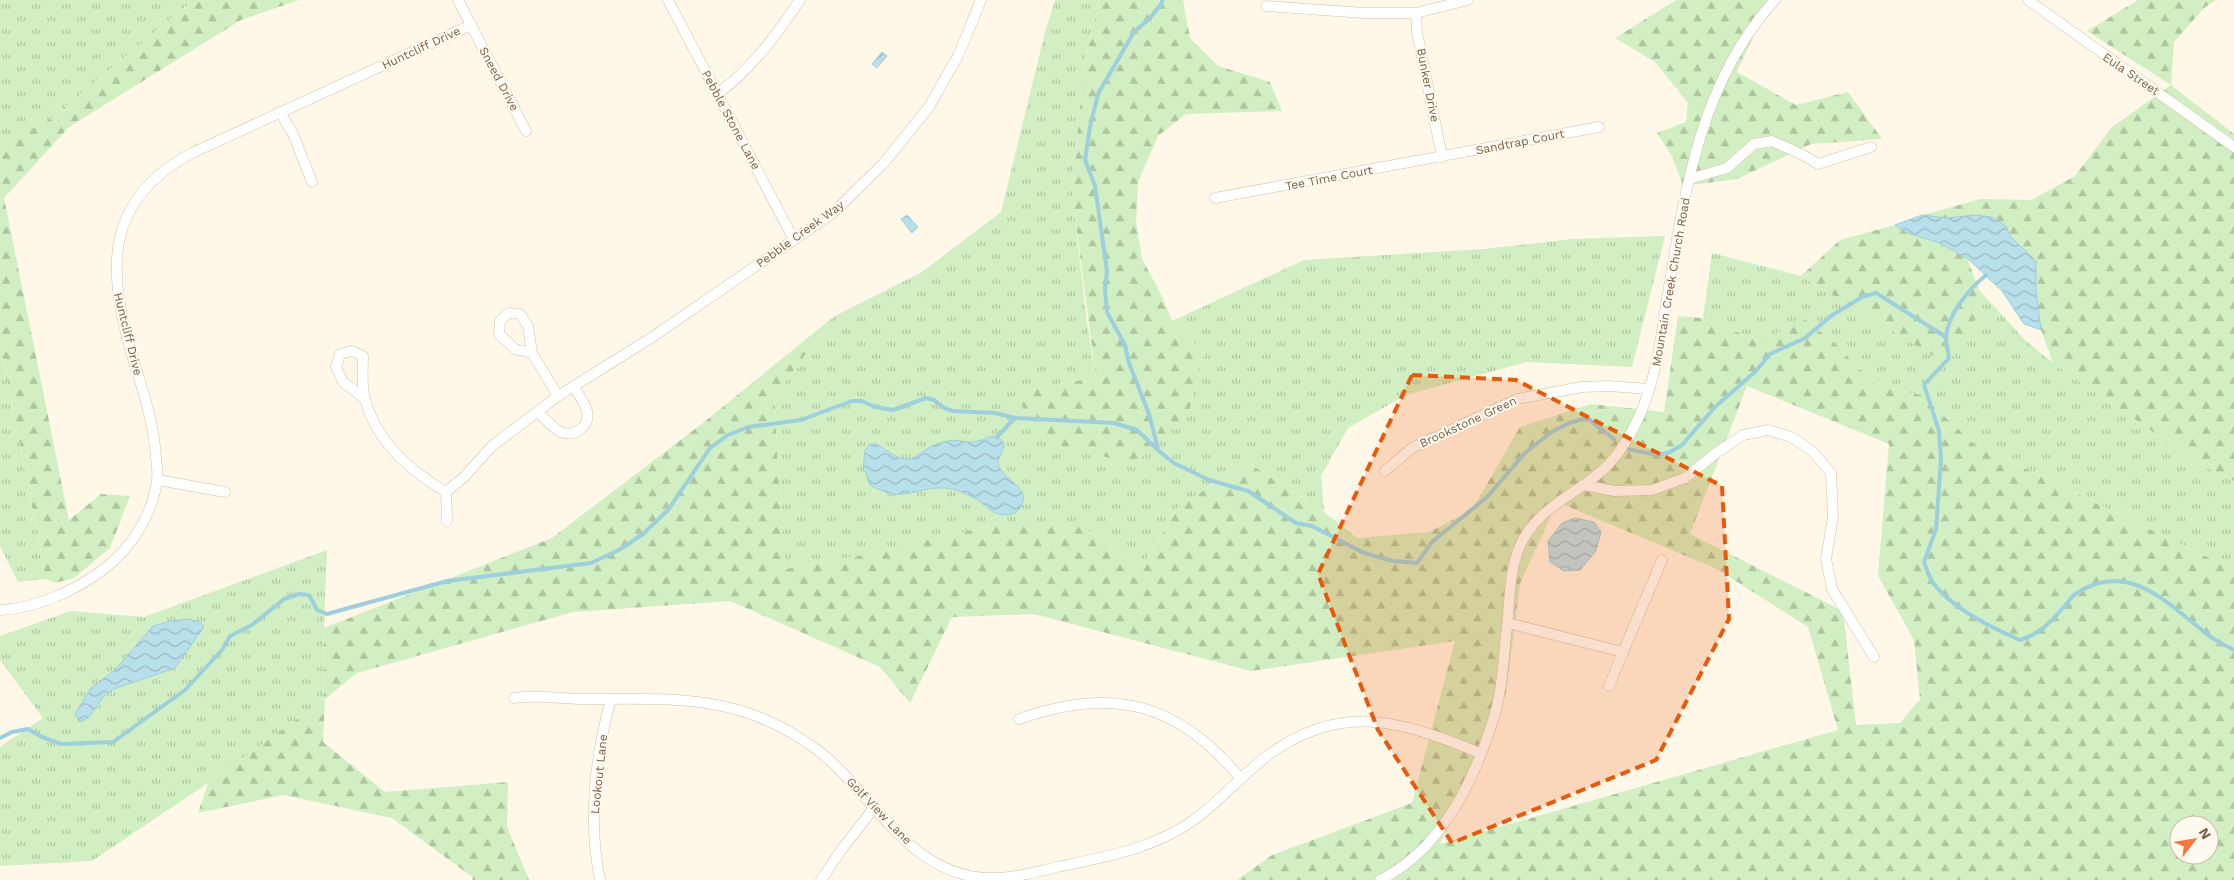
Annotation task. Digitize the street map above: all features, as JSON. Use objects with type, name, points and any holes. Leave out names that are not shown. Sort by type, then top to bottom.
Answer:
[{"type":"street","name":"Sneed Drive","points":[[458,0],[526,131]]},
{"type":"street","name":"Pebble Stone Lane","points":[[668,0],[794,240]]},
{"type":"street","points":[[717,94],[734,82],[755,59],[800,0]]},
{"type":"street","name":"Pebble Creek Way","points":[[446,492],[464,477],[492,446],[558,396],[833,213],[858,190],[915,126],[938,94],[960,54],[981,0]]},
{"type":"street","points":[[1266,6],[1364,13],[1416,13],[1468,0]]},
{"type":"street","name":"Mountain Creek Church Road","points":[[1380,880],[1401,868],[1418,854],[1435,836],[1464,792],[1493,720],[1498,699],[1508,623],[1511,574],[1522,540],[1531,526],[1544,513],[1606,468],[1618,454],[1641,413],[1661,348],[1678,234],[1689,179],[1704,124],[1723,76],[1736,50],[1754,25],[1776,0]]},
{"type":"street","name":"Eula Street","points":[[2028,0],[2234,147]]},
{"type":"street","name":"Bunker Drive","points":[[1416,13],[1417,32],[1442,157]]},
{"type":"street","name":"Huntcliff Drive","points":[[0,610],[22,607],[55,596],[77,586],[108,566],[137,534],[149,510],[158,480],[151,418],[134,361],[117,291],[116,262],[122,232],[139,196],[168,167],[192,153],[470,25]]},
{"type":"street","points":[[280,112],[293,134],[312,182]]},
{"type":"street","name":"Sandtrap Court","points":[[1442,157],[1599,127]]},
{"type":"street","points":[[1689,179],[1727,168],[1754,144],[1772,141],[1818,164],[1871,147]]},
{"type":"street","name":"Tee Time Court","points":[[1215,198],[1442,157]]},
{"type":"street","points":[[532,353],[558,396]]},
{"type":"street","points":[[538,412],[559,431],[570,434],[580,430],[587,421],[588,415],[574,387]]},
{"type":"street","name":"Brookstone Green","points":[[1385,471],[1412,448],[1517,399],[1582,387],[1650,388]]},
{"type":"street","points":[[364,398],[378,427],[396,455],[417,474],[446,492],[447,521]]},
{"type":"street","points":[[1583,485],[1615,491],[1652,490],[1685,478],[1716,453],[1743,435],[1768,430],[1791,437],[1812,452],[1831,473],[1833,517],[1826,560],[1832,589],[1874,657]]},
{"type":"street","points":[[158,480],[225,492]]},
{"type":"street","points":[[1609,686],[1662,560]]},
{"type":"street","points":[[1508,623],[1623,652]]},
{"type":"street","name":"Golf View Lane","points":[[514,698],[542,695],[576,699],[701,701],[731,707],[762,717],[792,732],[818,751],[838,769],[905,841],[934,862],[968,875],[1002,878],[1104,858],[1150,844],[1192,821],[1265,758],[1297,737],[1322,727],[1349,721],[1374,721],[1401,725],[1454,741],[1480,753]]},
{"type":"street","name":"Lookout Lane","points":[[600,880],[595,846],[595,794],[606,718],[611,699]]},
{"type":"street","points":[[1018,719],[1049,708],[1083,703],[1113,703],[1140,708],[1170,718],[1195,732],[1224,757],[1241,778]]},
{"type":"street","points":[[821,880],[874,808]]},
{"type":"highlighted area","points":[[1412,375],[1516,380],[1722,486],[1729,619],[1656,760],[1452,843],[1378,730],[1318,574]]},
{"type":"green space","points":[[0,0],[205,0],[185,7],[50,119],[0,146]]},
{"type":"green space","points":[[205,0],[299,0],[241,20],[69,127],[4,198],[69,520],[101,494],[130,496],[110,548],[74,578],[55,583],[46,579],[0,342],[0,146],[50,119],[185,7]]},
{"type":"green space","points":[[1055,0],[1100,0],[1084,63],[1072,194],[1087,322],[1096,377],[1017,393],[1189,412],[1204,354],[1172,321],[1304,260],[1483,249],[1572,239],[1665,236],[1632,367],[1527,362],[1406,395],[1348,428],[1321,476],[1324,512],[1247,462],[1180,506],[1141,568],[1081,526],[989,526],[863,555],[786,569],[774,397],[833,317],[922,272],[1001,212],[1045,32]]},
{"type":"green space","points":[[1100,0],[1183,0],[1190,38],[1218,66],[1270,82],[1282,111],[1186,114],[1158,136],[1138,182],[1136,222],[1142,259],[1161,294],[1172,321],[1204,354],[1189,412],[1135,464],[1044,442],[1016,393],[1096,377],[1072,194],[1084,63]]},
{"type":"green space","points":[[1676,0],[1770,0],[1737,72],[1796,105],[1848,92],[1882,139],[1811,144],[1737,179],[1683,186],[1672,156],[1657,133],[1686,122],[1688,103],[1655,62],[1615,38]]},
{"type":"green space","points":[[2138,0],[2216,0],[2204,8],[2174,42],[2171,85],[2087,31]]},
{"type":"green space","points":[[2171,85],[2234,134],[2234,481],[2198,463],[2053,363],[2041,330],[2036,290],[2036,261],[2010,236],[2006,226],[1992,217],[1977,215],[1947,218],[1922,215],[1981,199],[2031,200],[2075,176],[2111,128]]},
{"type":"green space","points":[[1895,225],[1907,233],[1937,242],[1967,258],[1979,290],[1972,329],[1947,364],[1801,276],[1840,240]]},
{"type":"green space","points":[[1712,253],[1801,276],[1947,363],[1972,329],[1979,290],[2025,340],[2053,363],[2198,463],[2234,481],[2234,570],[1974,444],[1921,396],[1875,385],[1836,344],[1761,342],[1703,318]]},
{"type":"green space","points":[[1678,316],[1703,318],[1761,342],[1803,318],[1836,344],[1875,385],[1921,395],[1974,444],[2234,570],[2234,880],[1237,880],[1272,855],[1412,803],[1455,641],[1251,671],[1034,614],[952,617],[910,703],[880,667],[730,601],[573,612],[357,673],[325,699],[324,628],[552,538],[708,419],[833,317],[774,397],[786,569],[863,555],[989,526],[1081,526],[1141,568],[1180,506],[1247,462],[1324,512],[1357,538],[1429,532],[1472,510],[1520,427],[1591,404],[1664,412]],"holes":[[[1747,386],[1889,444],[1878,576],[1914,640],[1920,699],[1900,723],[1856,725],[1843,611],[1690,534]],[[1557,502],[1717,569],[1808,627],[1838,730],[1440,844],[1478,763],[1506,693],[1520,584]]]},
{"type":"green space","points":[[0,342],[46,579],[18,582],[0,546]]},
{"type":"green space","points":[[327,550],[324,628],[325,699],[208,783],[92,861],[0,866],[0,747],[43,718],[0,660],[0,636],[71,611],[144,617]]},
{"type":"green space","points":[[325,699],[323,742],[385,792],[508,782],[507,827],[529,880],[473,880],[471,876],[392,818],[283,795],[198,813],[208,783]]},
{"type":"water","points":[[882,52],[887,56],[877,68],[872,64]]},
{"type":"water","points":[[907,215],[918,227],[912,233],[901,219]]},
{"type":"water","points":[[1922,215],[1947,218],[1976,215],[1992,217],[2006,226],[2010,236],[2036,261],[2036,290],[2041,330],[2024,324],[2002,291],[1967,258],[1937,242],[1907,233],[1895,225]]},
{"type":"water","points":[[993,436],[1004,444],[998,463],[1002,472],[1021,490],[1023,495],[1023,501],[1019,509],[1011,514],[995,513],[970,496],[946,488],[928,489],[904,494],[889,493],[870,485],[867,474],[863,470],[865,450],[870,444],[877,444],[901,458],[908,459],[936,444],[954,440],[974,442]]},
{"type":"water","points":[[1575,518],[1594,522],[1601,532],[1596,551],[1580,570],[1564,571],[1550,562],[1548,541],[1562,523]]},
{"type":"water","points":[[188,619],[200,622],[204,627],[175,668],[114,689],[104,696],[89,717],[80,722],[75,714],[91,688],[115,670],[152,627],[169,621]]},
{"type":"waterway","points":[[1158,449],[1149,414],[1129,363],[1125,345],[1107,312],[1105,289],[1107,271],[1095,186],[1085,160],[1098,94],[1134,32],[1150,18],[1162,3],[1162,0]]},
{"type":"waterway","points":[[1986,275],[1966,295],[1950,320],[1946,338],[1949,358],[1924,385],[1939,431],[1941,459],[1936,529],[1924,562],[1932,582],[1962,610],[1985,624],[2020,640],[2043,628],[2074,595],[2094,584],[2113,581],[2131,583],[2148,590],[2164,600],[2211,637],[2234,650]]},
{"type":"waterway","points":[[1627,449],[1657,455],[1670,452],[1682,445],[1715,407],[1755,372],[1770,354],[1805,338],[1831,316],[1862,297],[1876,293],[1946,337]]},
{"type":"waterway","points":[[0,738],[12,732],[28,729],[61,744],[113,742],[185,690],[222,650],[230,636],[252,625],[284,599],[299,594],[309,595],[317,610],[327,614],[447,581],[591,563],[619,550],[643,534],[668,510],[710,448],[728,435],[748,427],[801,420],[852,401],[862,401],[875,407],[893,410],[926,398],[934,400],[944,408],[953,411],[995,413],[1015,418],[1114,423],[1137,430],[1174,463],[1209,480],[1248,491],[1296,523],[1312,526],[1364,553],[1393,561],[1417,563],[1432,542],[1487,497],[1525,453],[1550,433],[1569,423],[1587,418],[1614,439]]},
{"type":"waterway","points":[[997,437],[1015,418]]}]
